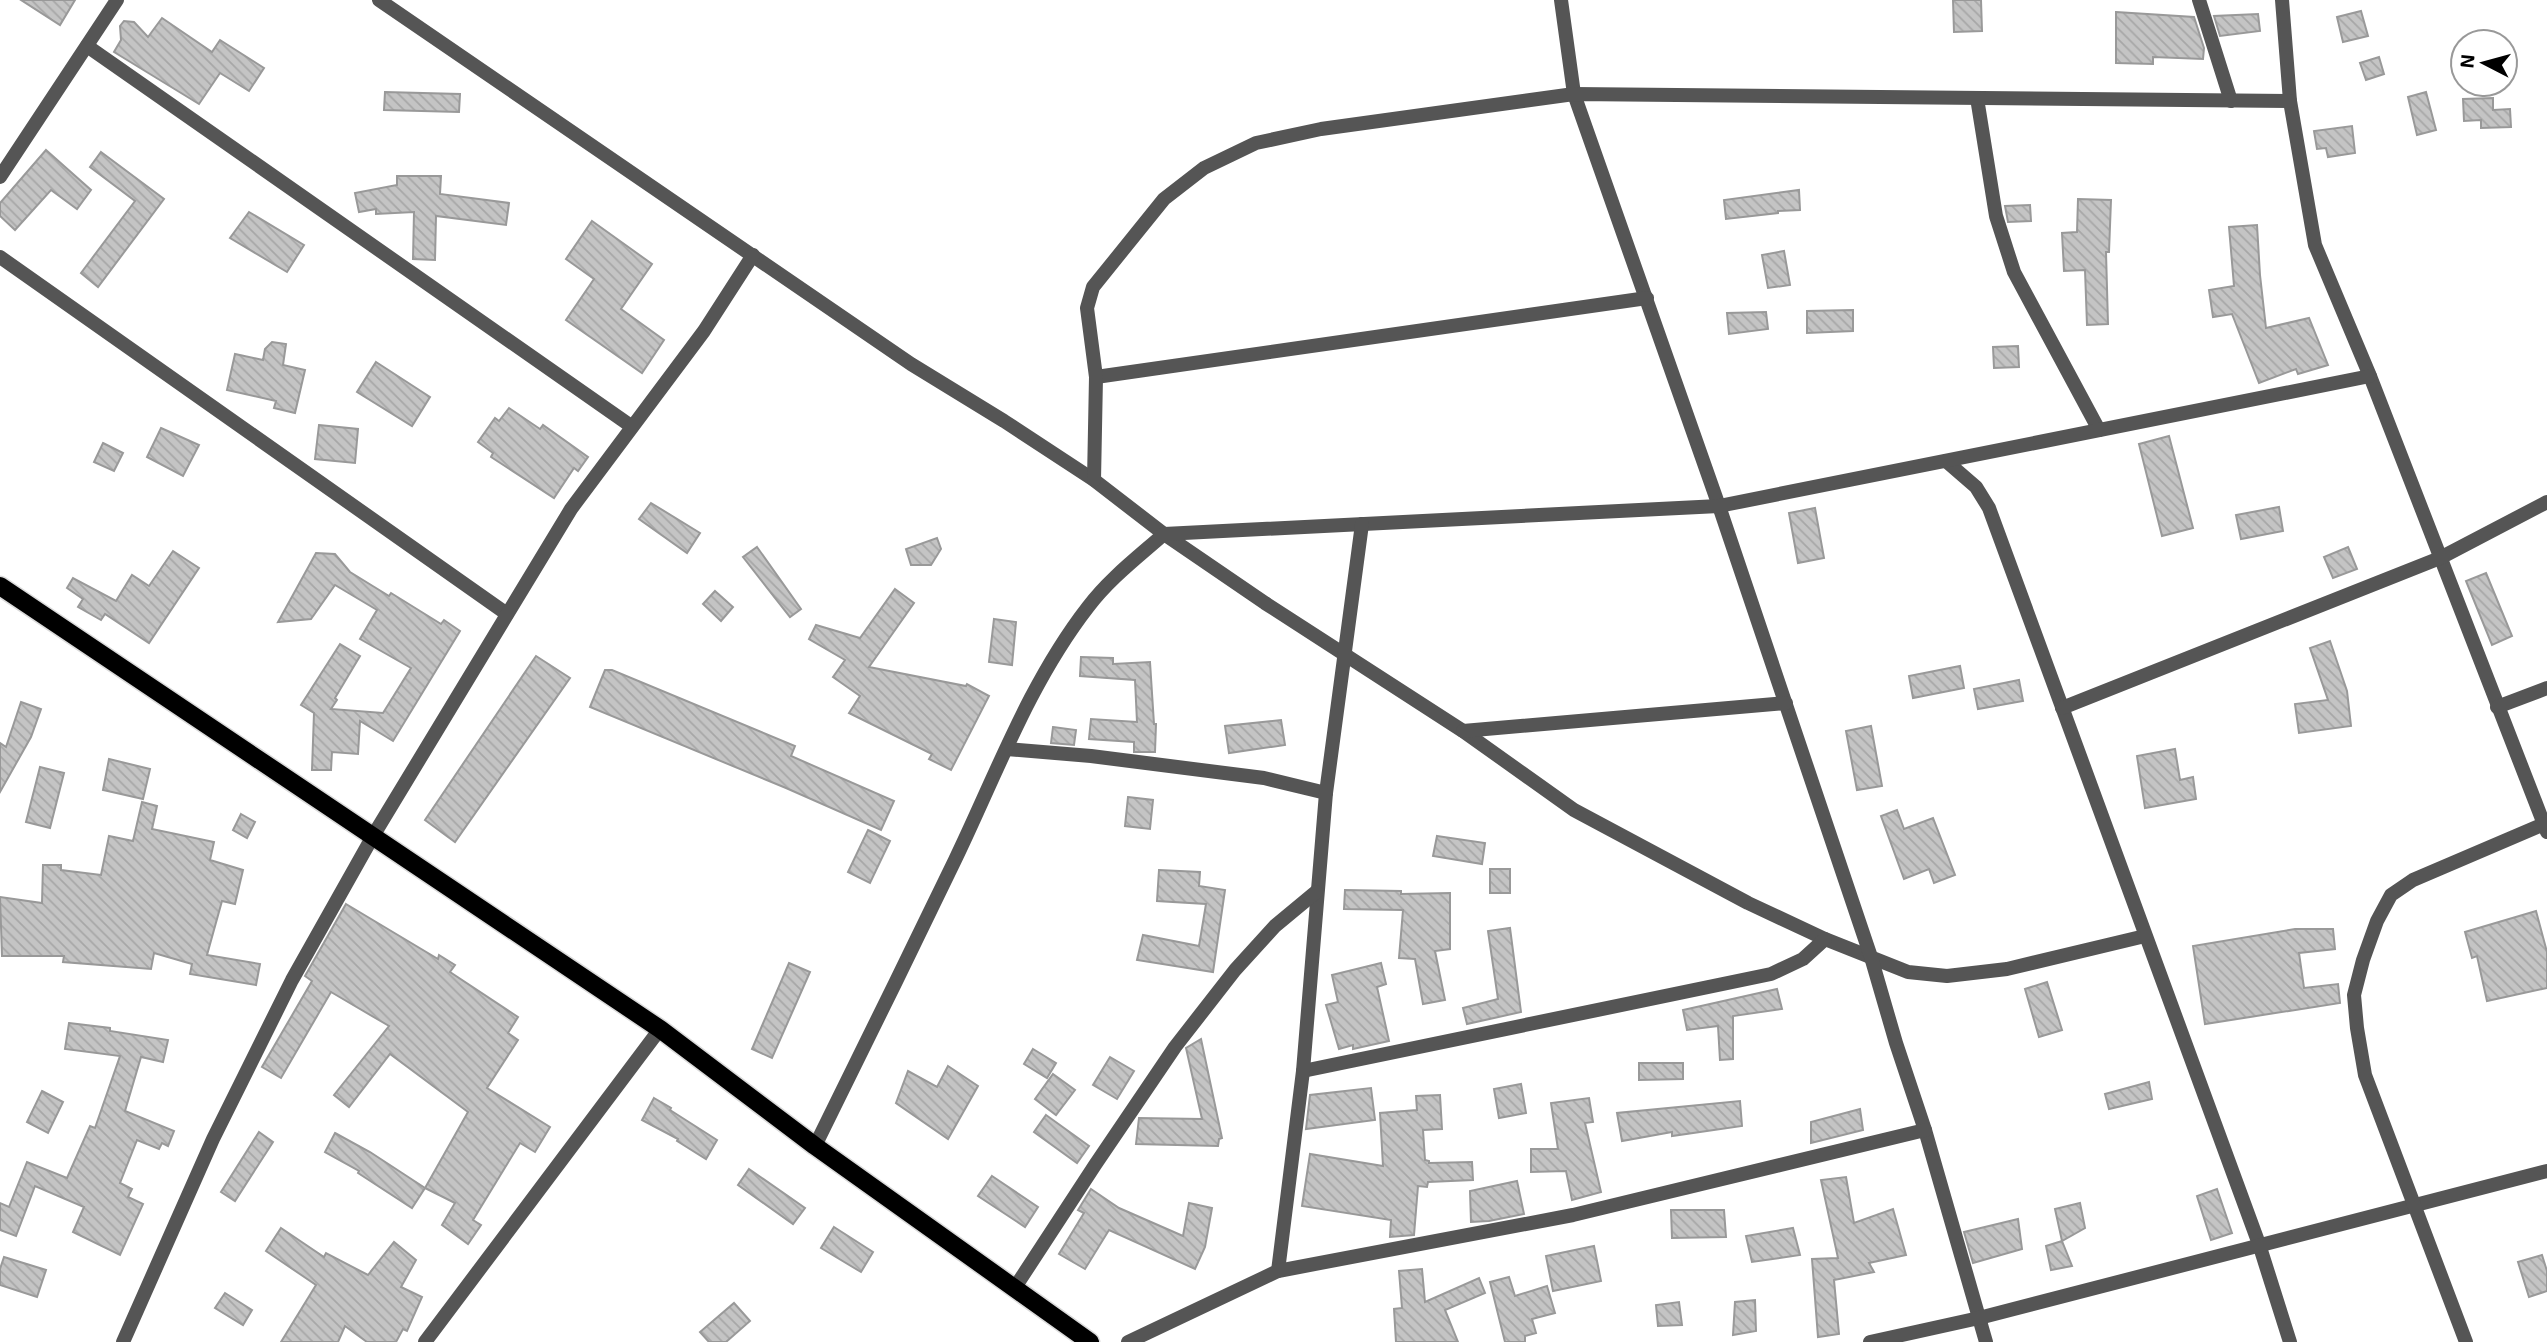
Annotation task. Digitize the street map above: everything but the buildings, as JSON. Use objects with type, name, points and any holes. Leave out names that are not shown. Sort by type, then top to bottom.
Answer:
[{"type":"main road","points":[[0,586],[660,1029],[815,1146],[1090,1342]]},
{"type":"street","points":[[0,177],[117,0]]},
{"type":"street","points":[[379,0],[911,364],[1094,480],[1164,534],[1463,731],[1574,810],[1748,903],[1825,939],[1908,972],[1947,976],[2007,969],[2146,936]]},
{"type":"street","points":[[1561,0],[1574,94],[1719,506],[1871,957],[1925,1130],[1986,1342]]},
{"type":"street","points":[[2199,0],[2231,101]]},
{"type":"street","points":[[2282,0],[2290,102],[2315,245],[2370,376],[2545,828],[2413,880],[2391,895],[2377,921],[2354,995],[2365,1075],[2466,1342]]},
{"type":"street","points":[[87,46],[631,426]]},
{"type":"street","points":[[1094,480],[1096,377],[1087,308],[1093,286],[1164,199],[1204,168],[1256,143],[1321,129],[1574,94],[2290,102]]},
{"type":"street","points":[[1977,98],[1997,216],[2014,271],[2099,430]]},
{"type":"street","points":[[123,1342],[213,1139],[292,980],[373,836],[571,509],[704,331],[753,255]]},
{"type":"street","points":[[0,257],[507,614]]},
{"type":"street","points":[[1096,377],[1647,298]]},
{"type":"street","points":[[815,1146],[1048,669],[1089,605],[1164,534],[1719,506],[2370,376]]},
{"type":"street","points":[[1946,461],[1976,487],[1989,508],[2259,1244],[2290,1342]]},
{"type":"street","points":[[2062,708],[2440,558],[2547,502]]},
{"type":"street","points":[[1278,1271],[1303,1071],[1326,793],[1362,524]]},
{"type":"street","points":[[2497,707],[2547,688]]},
{"type":"street","points":[[1463,731],[1786,703]]},
{"type":"street","points":[[1007,749],[1091,756],[1264,778],[1326,793]]},
{"type":"street","points":[[1014,1289],[1175,1047],[1251,952],[1275,926],[1316,892]]},
{"type":"street","points":[[1303,1071],[1771,974],[1803,959],[1825,939]]},
{"type":"street","points":[[425,1342],[660,1029]]},
{"type":"street","points":[[1128,1342],[1278,1271],[1573,1215],[1925,1130]]},
{"type":"street","points":[[1870,1342],[1979,1318],[2547,1171]]}]
